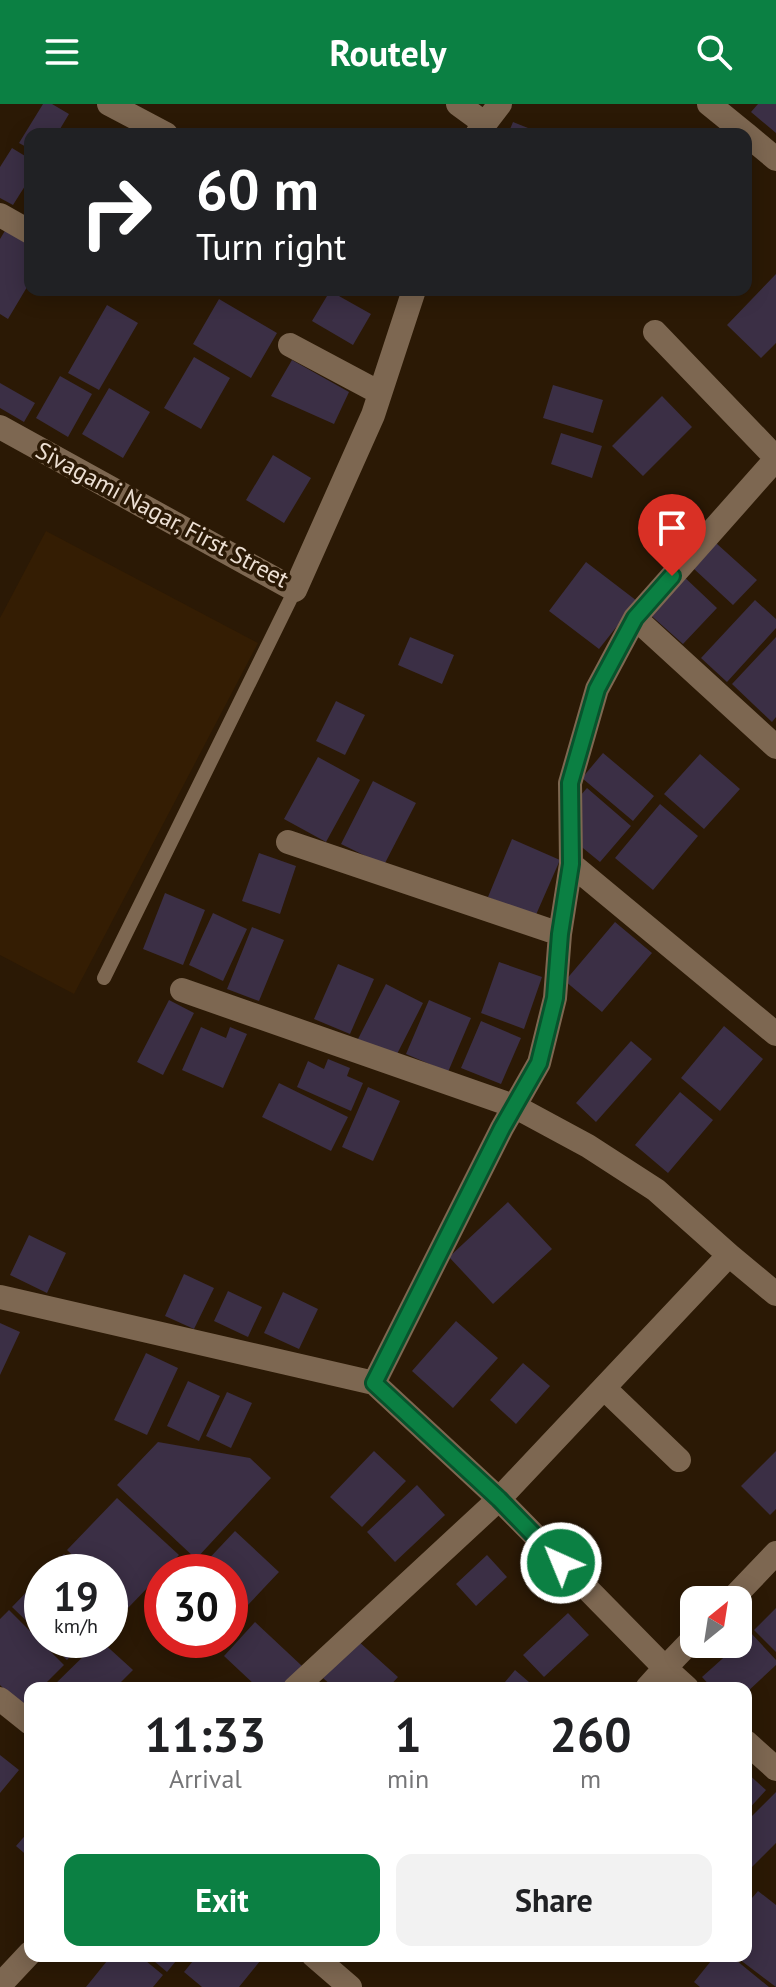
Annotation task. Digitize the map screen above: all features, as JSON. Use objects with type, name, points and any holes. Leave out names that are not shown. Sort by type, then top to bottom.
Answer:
[{"type":"street","points":[[109,104],[155,128]]},
{"type":"street","points":[[458,104],[479,128]]},
{"type":"street","points":[[481,128],[500,104]]},
{"type":"street","points":[[709,104],[739,128]]},
{"type":"street","points":[[752,139],[776,159]]},
{"type":"street","points":[[0,215],[24,229]]},
{"type":"street","name":"Sivagami Nagar, First Street","points":[[0,427],[295,590],[373,415],[412,296]]},
{"type":"street","points":[[374,1383],[514,1106],[539,1063],[555,998],[560,934],[571,864],[570,783],[597,689],[635,618],[776,458],[655,332]]},
{"type":"street","points":[[290,345],[380,393]]},
{"type":"street","points":[[635,618],[776,747]]},
{"type":"street","points":[[288,842],[560,934]]},
{"type":"street","points":[[571,864],[776,1034]]},
{"type":"street","points":[[182,990],[514,1106],[588,1146],[656,1190],[776,1294]]},
{"type":"street","points":[[301,1682],[499,1499],[729,1255]]},
{"type":"street","points":[[0,1297],[374,1383],[499,1499],[680,1682]]},
{"type":"street","points":[[604,1388],[679,1460]]},
{"type":"street","points":[[744,1586],[776,1553]]},
{"type":"street","points":[[652,1682],[680,1652]]},
{"type":"street","points":[[0,1699],[24,1718]]},
{"type":"street","points":[[752,1747],[776,1769]]},
{"type":"street","points":[[9,1978],[24,1960]]},
{"type":"street","points":[[321,1962],[350,1987]]},
{"type":"lane","points":[[104,978],[295,590]]},
{"type":"shaded area","points":[[46,531],[258,643],[74,994],[0,955],[0,618]]},
{"type":"building","points":[[43,104],[52,104],[69,114],[61,128],[28,128]]},
{"type":"building","points":[[758,104],[776,104],[776,133],[751,112]]},
{"type":"building","points":[[513,122],[528,128],[510,128]]},
{"type":"building","points":[[12,148],[24,155],[24,188],[13,205],[0,198],[0,167]]},
{"type":"building","points":[[6,229],[24,240],[24,292],[8,319],[0,314],[0,239]]},
{"type":"building","points":[[776,274],[776,343],[761,358],[727,325]]},
{"type":"building","points":[[327,296],[339,296],[371,314],[353,345],[312,321]]},
{"type":"building","points":[[219,299],[277,333],[251,378],[193,344]]},
{"type":"building","points":[[107,305],[138,323],[99,390],[68,373]]},
{"type":"building","points":[[194,357],[230,378],[201,429],[164,408]]},
{"type":"building","points":[[292,360],[349,392],[334,424],[271,396]]},
{"type":"building","points":[[60,376],[92,394],[68,437],[36,418]]},
{"type":"building","points":[[0,383],[35,403],[24,422],[0,408]]},
{"type":"building","points":[[553,385],[603,400],[593,433],[543,418]]},
{"type":"building","points":[[109,388],[150,412],[123,458],[82,434]]},
{"type":"building","points":[[662,396],[692,427],[643,476],[612,446]]},
{"type":"building","points":[[561,433],[602,446],[592,478],[551,464]]},
{"type":"building","points":[[273,455],[311,478],[284,523],[246,500]]},
{"type":"building","points":[[716,543],[757,580],[733,605],[693,568]]},
{"type":"building","points":[[586,562],[637,601],[599,649],[549,611]]},
{"type":"building","points":[[680,573],[717,608],[683,644],[646,611]]},
{"type":"building","points":[[755,600],[776,619],[776,628],[727,682],[701,658]]},
{"type":"building","points":[[410,637],[454,655],[442,684],[398,665]]},
{"type":"building","points":[[776,637],[776,717],[772,722],[732,684]]},
{"type":"building","points":[[336,701],[365,715],[345,755],[316,741]]},
{"type":"building","points":[[603,753],[654,796],[633,821],[582,778]]},
{"type":"building","points":[[700,754],[740,789],[704,829],[664,794]]},
{"type":"building","points":[[318,757],[360,780],[326,842],[284,819]]},
{"type":"building","points":[[373,781],[416,803],[384,865],[341,844]]},
{"type":"building","points":[[587,788],[631,826],[600,862],[578,844],[580,796]]},
{"type":"building","points":[[660,804],[698,836],[653,890],[615,858]]},
{"type":"building","points":[[512,839],[560,860],[535,917],[488,897]]},
{"type":"building","points":[[259,853],[296,866],[280,914],[242,901]]},
{"type":"building","points":[[165,893],[205,910],[183,965],[143,949]]},
{"type":"building","points":[[213,913],[247,929],[223,981],[189,965]]},
{"type":"building","points":[[615,922],[652,953],[602,1012],[565,981]]},
{"type":"building","points":[[252,927],[284,940],[259,1001],[227,989]]},
{"type":"building","points":[[499,962],[542,977],[524,1029],[481,1013]]},
{"type":"building","points":[[338,964],[374,979],[350,1034],[314,1019]]},
{"type":"building","points":[[386,984],[423,1003],[395,1058],[358,1039]]},
{"type":"building","points":[[169,1000],[194,1013],[163,1075],[137,1062]]},
{"type":"building","points":[[429,1000],[471,1018],[448,1072],[406,1054]]},
{"type":"building","points":[[481,1021],[521,1038],[501,1084],[461,1068]]},
{"type":"building","points":[[724,1026],[763,1059],[720,1111],[681,1078]]},
{"type":"building","points":[[201,1027],[226,1038],[230,1027],[247,1034],[223,1088],[182,1070]]},
{"type":"building","points":[[631,1041],[652,1059],[596,1122],[576,1103]]},
{"type":"building","points":[[328,1059],[350,1068],[347,1076],[363,1083],[351,1111],[297,1087],[308,1061],[324,1069]]},
{"type":"building","points":[[279,1083],[348,1117],[331,1151],[262,1117]]},
{"type":"building","points":[[368,1087],[400,1101],[373,1161],[342,1147]]},
{"type":"building","points":[[680,1092],[713,1120],[668,1173],[635,1145]]},
{"type":"building","points":[[508,1202],[552,1249],[493,1304],[449,1257]]},
{"type":"building","points":[[29,1235],[66,1253],[47,1293],[10,1275]]},
{"type":"building","points":[[184,1274],[214,1288],[194,1329],[165,1316]]},
{"type":"building","points":[[228,1291],[262,1307],[248,1337],[214,1321]]},
{"type":"building","points":[[283,1292],[318,1309],[299,1349],[264,1333]]},
{"type":"building","points":[[456,1321],[498,1358],[453,1408],[412,1371]]},
{"type":"building","points":[[0,1323],[20,1332],[0,1375]]},
{"type":"building","points":[[146,1353],[178,1368],[147,1435],[114,1420]]},
{"type":"building","points":[[523,1363],[550,1386],[516,1424],[490,1400]]},
{"type":"building","points":[[188,1381],[220,1396],[199,1441],[167,1426]]},
{"type":"building","points":[[227,1392],[252,1403],[231,1448],[206,1436]]},
{"type":"building","points":[[158,1442],[250,1458],[271,1478],[201,1554],[191,1554],[117,1485]]},
{"type":"building","points":[[374,1451],[406,1481],[362,1527],[330,1497]]},
{"type":"building","points":[[776,1451],[776,1509],[770,1515],[741,1486]]},
{"type":"building","points":[[417,1485],[445,1515],[395,1562],[367,1532]]},
{"type":"building","points":[[117,1498],[178,1554],[144,1554],[144,1591],[128,1608],[128,1554],[71,1554],[67,1550]]},
{"type":"building","points":[[235,1531],[279,1572],[248,1605],[248,1554],[213,1554]]},
{"type":"building","points":[[487,1555],[507,1577],[476,1606],[456,1584]]},
{"type":"building","points":[[24,1595],[24,1619],[12,1607]]},
{"type":"building","points":[[776,1608],[776,1652],[754,1630]]},
{"type":"building","points":[[9,1610],[24,1625],[24,1658],[57,1658],[64,1665],[47,1682],[24,1682],[22,1707],[0,1685],[0,1619]]},
{"type":"building","points":[[568,1613],[589,1635],[544,1677],[523,1655]]},
{"type":"building","points":[[255,1622],[302,1666],[287,1682],[252,1682],[226,1658],[248,1658],[248,1630]]},
{"type":"building","points":[[752,1634],[776,1660],[776,1665],[752,1687],[752,1682],[707,1682],[702,1677],[723,1658],[752,1658]]},
{"type":"building","points":[[357,1640],[398,1677],[393,1682],[327,1682],[323,1678]]},
{"type":"building","points":[[82,1658],[120,1658],[133,1670],[121,1682],[57,1682]]},
{"type":"building","points":[[515,1670],[529,1682],[505,1682]]},
{"type":"building","points":[[0,1755],[19,1770],[0,1793]]},
{"type":"building","points":[[752,1777],[766,1790],[752,1805]]},
{"type":"building","points":[[776,1792],[776,1843],[752,1867],[752,1816]]},
{"type":"building","points":[[24,1837],[24,1853],[16,1846]]},
{"type":"building","points":[[758,1891],[776,1905],[776,1987],[743,1962],[752,1962],[752,1898]]},
{"type":"building","points":[[106,1962],[147,1962],[163,1975],[153,1987],[86,1987]]},
{"type":"building","points":[[155,1962],[175,1962],[167,1972]]},
{"type":"building","points":[[192,1962],[259,1962],[239,1987],[202,1987],[184,1972]]},
{"type":"building","points":[[710,1962],[738,1962],[769,1987],[700,1987],[694,1982]]},
{"type":"route","points":[[561,1563],[499,1499],[374,1383],[502,1128],[539,1063],[555,998],[560,934],[571,864],[570,783],[597,689],[635,618],[672,576]]}]
